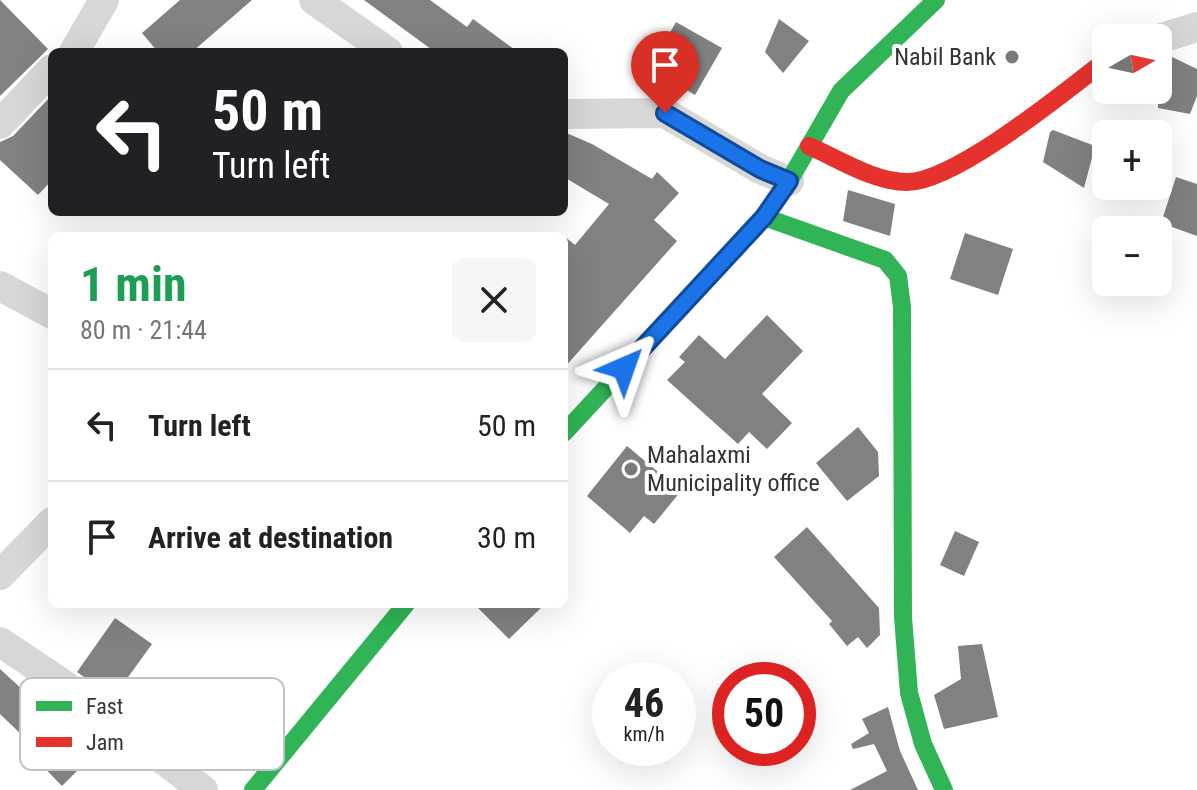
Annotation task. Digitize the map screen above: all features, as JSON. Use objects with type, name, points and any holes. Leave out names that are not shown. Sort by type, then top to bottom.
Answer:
[{"type":"street","points":[[76,48],[104,0]]},
{"type":"street","points":[[314,0],[382,48]]},
{"type":"street","points":[[568,429],[764,217],[789,181],[841,91],[936,0]]},
{"type":"street","points":[[1172,35],[1197,27]]},
{"type":"street","points":[[809,146],[876,174],[910,182],[939,176],[1032,117],[1092,71]]},
{"type":"street","points":[[0,124],[48,73]]},
{"type":"street","points":[[568,114],[665,113],[760,169],[789,181]]},
{"type":"street","points":[[764,217],[885,260],[898,276],[902,307],[903,617],[909,693],[923,744],[944,790]]},
{"type":"street","points":[[0,286],[48,312]]},
{"type":"street","points":[[0,575],[48,526]]},
{"type":"street","points":[[284,752],[402,608]]},
{"type":"street","points":[[0,642],[54,678]]},
{"type":"street","points":[[177,770],[203,790]]},
{"type":"street","points":[[253,790],[269,770]]},
{"type":"building","points":[[0,0],[48,49],[0,96]]},
{"type":"building","points":[[180,0],[252,0],[197,48],[155,48],[142,33]]},
{"type":"building","points":[[364,0],[430,0],[467,27],[473,19],[513,48],[430,48]]},
{"type":"building","points":[[779,19],[809,41],[783,73],[765,52]]},
{"type":"building","points":[[676,22],[722,48],[695,95],[650,68]]},
{"type":"building","points":[[1172,57],[1197,69],[1197,96],[1190,114],[1158,108],[1158,104],[1172,104]]},
{"type":"building","points":[[48,99],[48,184],[38,195],[0,160],[0,142],[13,136]]},
{"type":"building","points":[[1053,130],[1092,145],[1084,188],[1043,162]]},
{"type":"building","points":[[568,134],[652,179],[657,172],[679,193],[654,220],[677,241],[568,364],[568,239],[575,245],[609,204],[568,179]]},
{"type":"building","points":[[1176,177],[1197,184],[1197,236],[1172,227],[1172,216],[1163,216],[1168,200],[1172,200]]},
{"type":"building","points":[[848,190],[895,204],[890,236],[843,221]]},
{"type":"building","points":[[965,233],[1013,249],[998,295],[950,279]]},
{"type":"building","points":[[767,315],[803,351],[762,394],[792,423],[767,449],[749,432],[738,444],[667,380],[685,362],[679,357],[699,335],[725,359]]},
{"type":"building","points":[[858,427],[878,452],[879,476],[847,501],[816,463]]},
{"type":"building","name":"Mahalaxmi Municipality office","points":[[627,446],[681,491],[654,524],[644,516],[630,533],[587,496]]},
{"type":"building","points":[[807,527],[879,608],[880,635],[867,648],[858,637],[847,646],[829,624],[832,621],[774,557]]},
{"type":"building","points":[[955,531],[979,542],[964,576],[940,565]]},
{"type":"building","points":[[478,608],[541,608],[509,639]]},
{"type":"building","points":[[115,618],[152,644],[127,678],[85,678],[77,672]]},
{"type":"building","points":[[982,644],[998,717],[944,729],[934,695],[961,679],[958,646]]},
{"type":"building","points":[[0,669],[20,687],[20,733],[0,714]]},
{"type":"building","points":[[888,707],[900,751],[918,790],[850,790],[887,771],[874,744],[853,749],[851,744],[869,733],[862,719]]},
{"type":"building","points":[[46,770],[78,770],[62,786]]},
{"type":"traffic: fast","points":[[568,429],[764,217],[789,181],[841,91],[936,0]]},
{"type":"traffic: fast","points":[[764,217],[885,260],[898,276],[902,307],[903,617],[909,693],[923,744],[944,790]]},
{"type":"traffic: fast","points":[[284,752],[403,608]]},
{"type":"traffic: fast","points":[[253,790],[269,770]]},
{"type":"traffic: jam","points":[[809,146],[882,178],[907,182],[928,178],[981,152],[1092,71]]},
{"type":"place","name":"Nabil Bank","points":[[1012,57]]},
{"type":"place","name":"Mahalaxmi Municipality office","points":[[631,469]]},
{"type":"route","points":[[624,368],[764,217],[789,181],[760,169],[665,113]]}]
